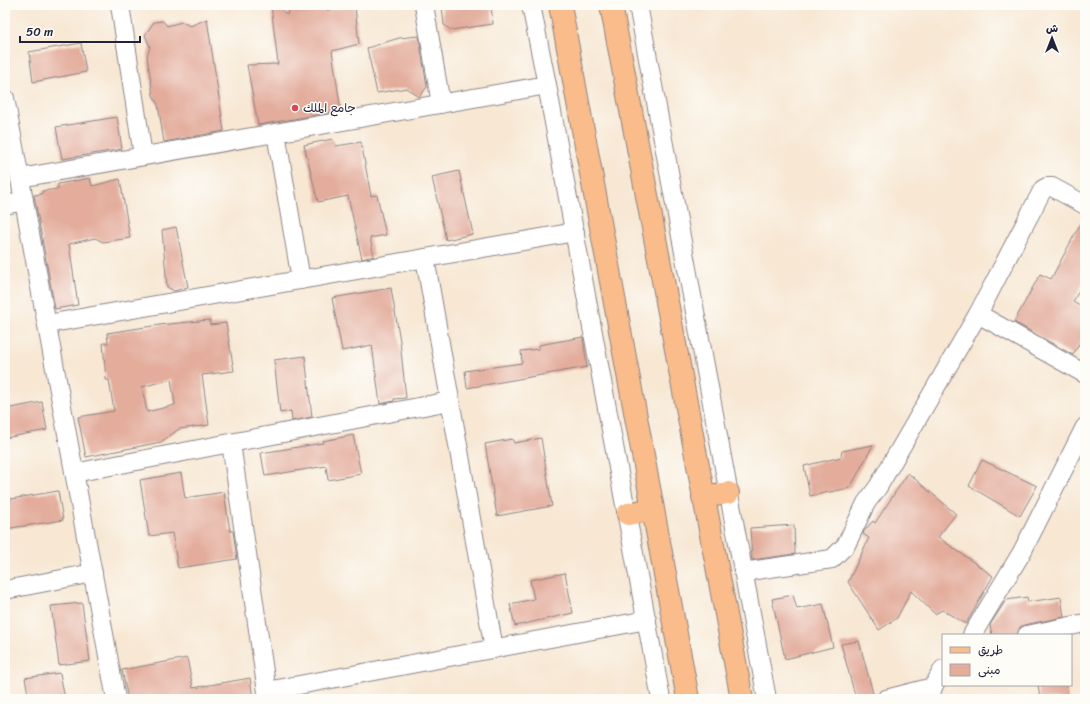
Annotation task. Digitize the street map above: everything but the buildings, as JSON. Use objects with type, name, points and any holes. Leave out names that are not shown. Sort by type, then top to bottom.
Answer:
[{"type":"main road","points":[[560,5],[688,699]]},
{"type":"main road","points":[[611,5],[742,699]]},
{"type":"main road","points":[[703,497],[728,493]]},
{"type":"main road","points":[[628,514],[652,509]]},
{"type":"street","points":[[120,5],[143,156]]},
{"type":"street","points":[[424,5],[441,104]]},
{"type":"street","points":[[531,5],[628,514],[661,699]]},
{"type":"street","points":[[638,5],[767,699]]},
{"type":"street","points":[[20,178],[547,85]]},
{"type":"street","points":[[5,98],[116,699]]},
{"type":"street","points":[[276,133],[301,280]]},
{"type":"street","points":[[743,572],[832,559],[846,545],[866,503],[878,487],[978,314],[1043,189],[1052,187],[1085,205]]},
{"type":"street","points":[[5,204],[24,201]]},
{"type":"street","points":[[47,324],[575,232]]},
{"type":"street","points":[[425,258],[494,648]]},
{"type":"street","points":[[978,314],[1082,366]]},
{"type":"street","points":[[74,473],[450,401]]},
{"type":"street","points":[[973,634],[1022,552],[1085,427]]},
{"type":"street","points":[[231,443],[267,695],[494,648],[647,620]]},
{"type":"street","points":[[5,590],[93,573]]},
{"type":"street","points":[[1032,634],[1085,624]]},
{"type":"street","points":[[886,699],[931,693],[942,671]]},
{"type":"place","name":"جامع الملك","points":[[295,108]]}]
